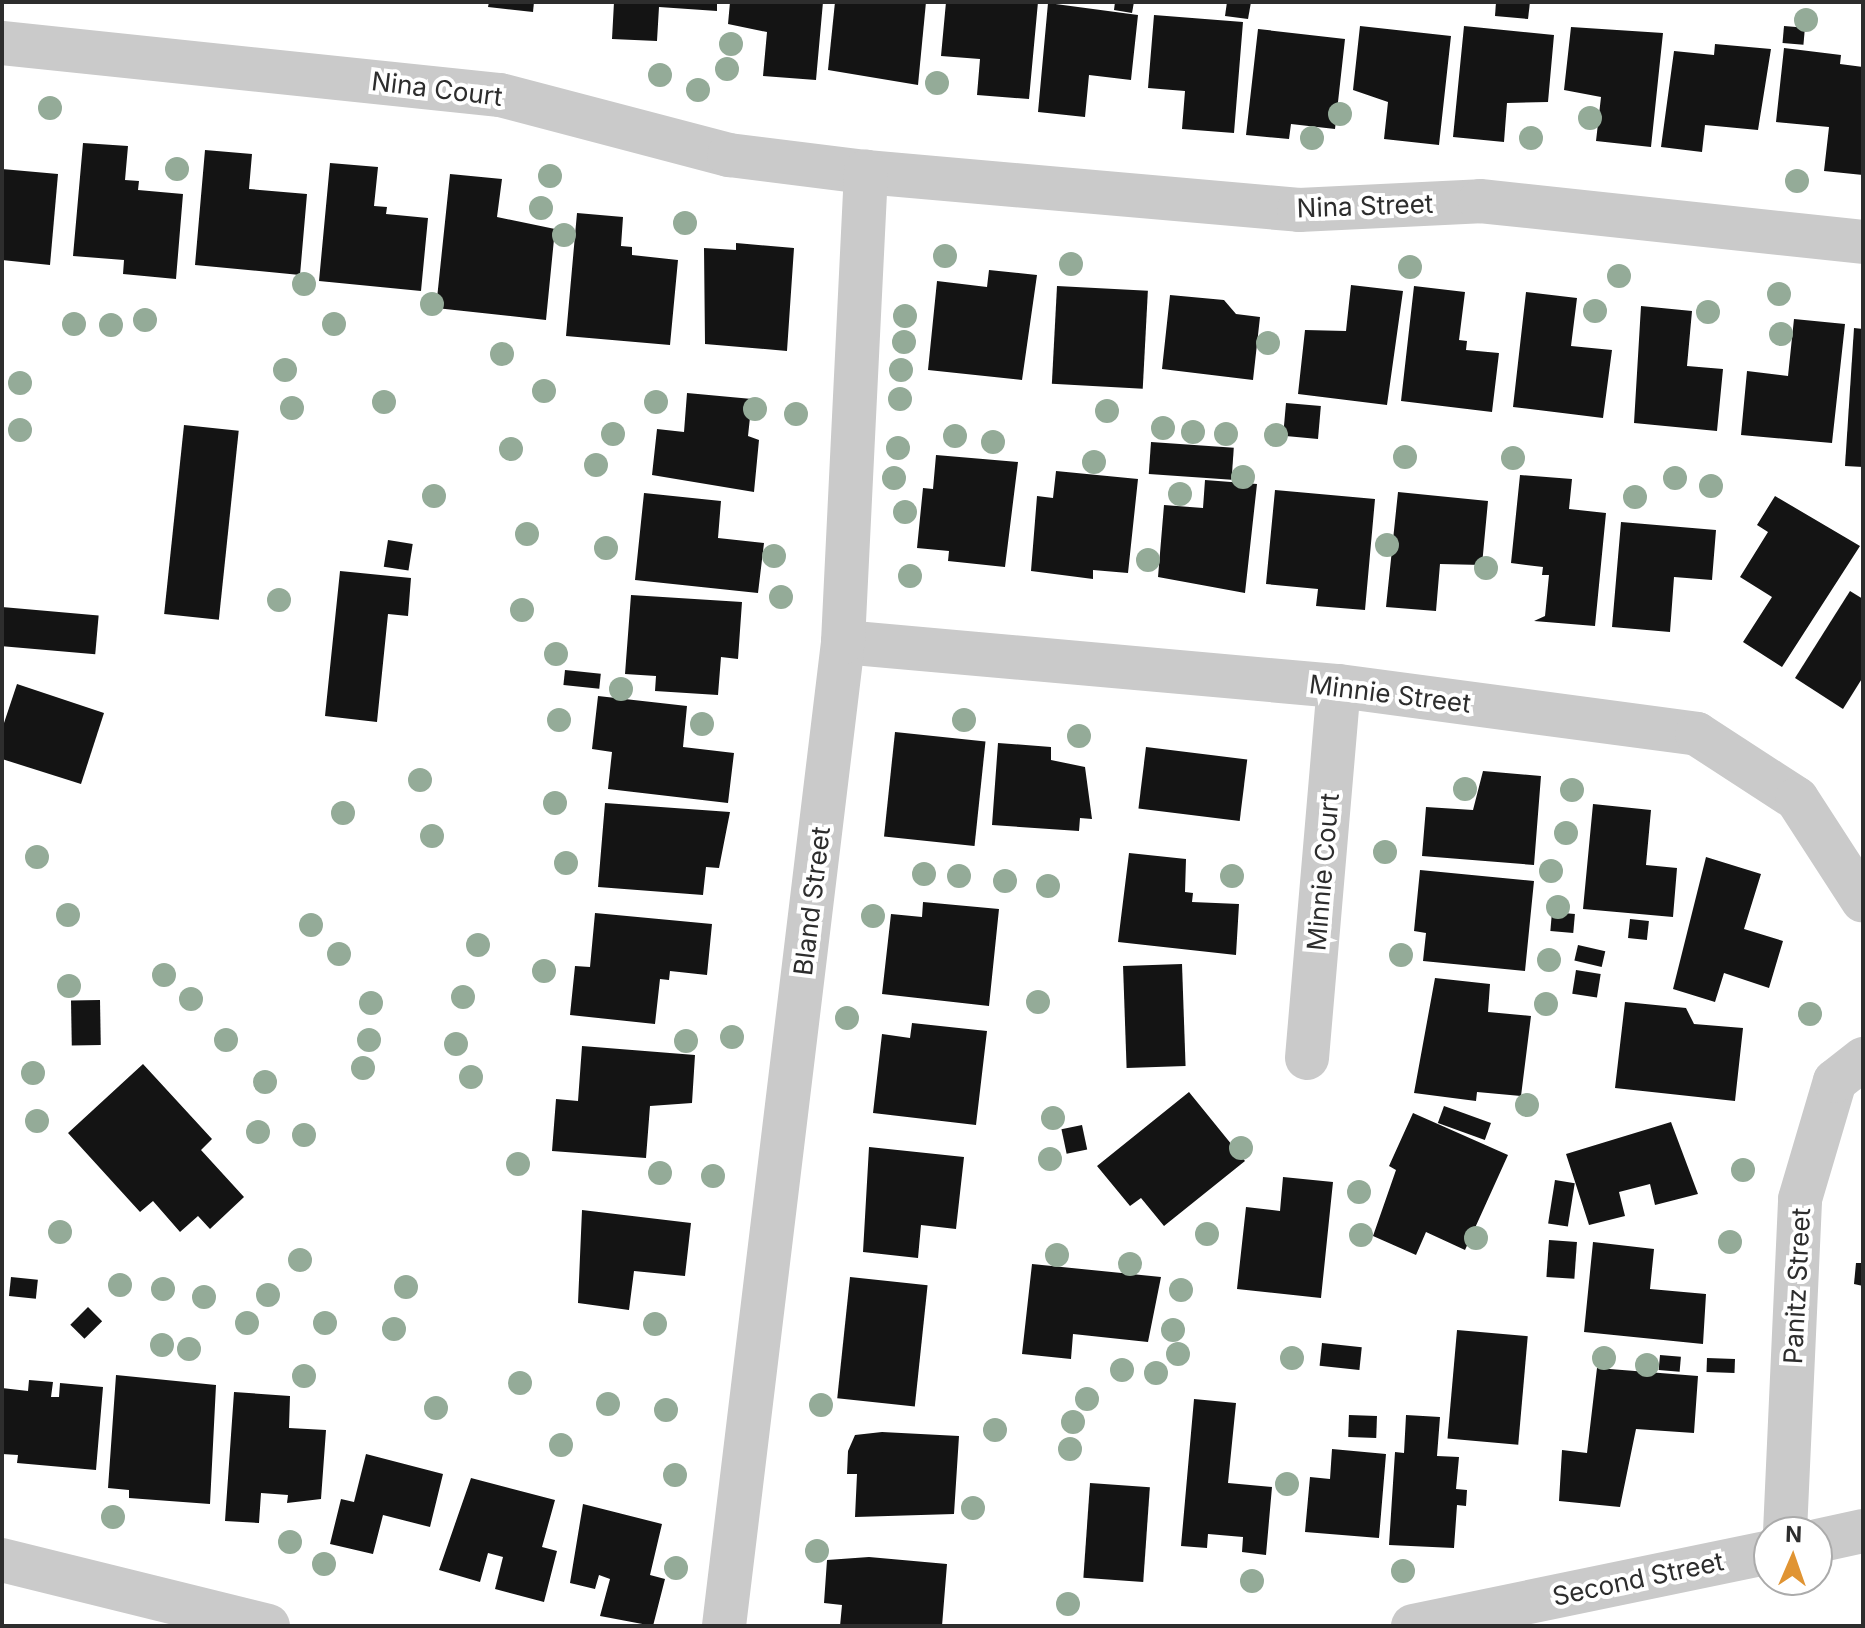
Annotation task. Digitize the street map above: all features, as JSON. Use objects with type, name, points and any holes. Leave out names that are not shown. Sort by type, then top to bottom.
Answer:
[{"type":"street","name":"Nina Court","points":[[2,43],[500,95],[729,155],[866,172]]},
{"type":"street","name":"Nina Street","points":[[866,172],[1299,210],[1480,201],[1863,242]]},
{"type":"street","name":"Bland Street","points":[[724,1626],[843,642],[866,172]]},
{"type":"street","name":"Minnie Street","points":[[843,642],[1339,686],[1697,734],[1797,799],[1863,901]]},
{"type":"street","name":"Minnie Court","points":[[1307,1058],[1339,686]]},
{"type":"street","name":"Panitz Street","points":[[1786,1516],[1800,1199],[1835,1081],[1863,1059]]},
{"type":"street","points":[[1833,1538],[1863,1531]]},
{"type":"street","name":"Second Street","points":[[1413,1626],[1753,1555]]},
{"type":"street","points":[[2,1560],[268,1626]]},
{"type":"building","points":[[489,2],[534,2],[533,12],[488,7]]},
{"type":"building","points":[[614,2],[717,2],[717,11],[659,7],[657,41],[612,39]]},
{"type":"building","points":[[730,2],[823,2],[816,80],[763,76],[767,32],[728,24]]},
{"type":"building","points":[[835,2],[926,2],[918,85],[828,70]]},
{"type":"building","points":[[946,2],[1038,2],[1029,99],[977,95],[980,59],[941,56]]},
{"type":"building","points":[[1115,2],[1134,2],[1132,13],[1114,10]]},
{"type":"building","points":[[1227,2],[1251,2],[1248,19],[1225,16]]},
{"type":"building","points":[[1496,2],[1530,2],[1528,19],[1495,16]]},
{"type":"building","points":[[1048,3],[1138,15],[1131,80],[1089,75],[1085,117],[1038,112]]},
{"type":"building","points":[[1154,15],[1243,22],[1234,133],[1182,129],[1185,91],[1148,88]]},
{"type":"building","points":[[1360,26],[1451,36],[1439,145],[1384,139],[1388,102],[1353,90]]},
{"type":"building","points":[[1464,26],[1554,35],[1548,102],[1507,103],[1504,142],[1453,137]]},
{"type":"building","points":[[1784,26],[1805,28],[1803,45],[1783,43]]},
{"type":"building","points":[[1571,27],[1663,33],[1651,147],[1596,141],[1601,97],[1564,90]]},
{"type":"building","points":[[1258,29],[1345,39],[1335,129],[1291,124],[1289,139],[1246,135]]},
{"type":"building","points":[[1715,44],[1771,49],[1758,130],[1705,125],[1702,152],[1661,147],[1674,51],[1714,55]]},
{"type":"building","points":[[1784,48],[1841,55],[1840,64],[1863,67],[1863,175],[1824,171],[1829,127],[1776,122]]},
{"type":"building","points":[[83,143],[128,146],[125,180],[139,181],[138,190],[183,194],[176,279],[123,274],[124,260],[73,256]]},
{"type":"building","points":[[205,150],[252,154],[249,189],[307,194],[300,275],[195,265]]},
{"type":"building","points":[[330,163],[378,167],[374,206],[387,207],[386,214],[428,218],[421,291],[319,281]]},
{"type":"building","points":[[2,169],[58,174],[50,265],[2,260]]},
{"type":"building","points":[[450,174],[502,179],[497,217],[555,229],[546,320],[436,308]]},
{"type":"building","points":[[577,213],[623,217],[621,246],[632,247],[632,255],[678,260],[670,345],[566,336]]},
{"type":"building","points":[[736,243],[794,248],[787,351],[705,344],[704,248],[736,250]]},
{"type":"building","points":[[989,270],[1037,275],[1022,380],[928,370],[937,281],[987,287]]},
{"type":"building","points":[[1351,285],[1403,291],[1387,405],[1298,394],[1305,330],[1346,331]]},
{"type":"building","points":[[1057,286],[1148,291],[1143,389],[1052,384]]},
{"type":"building","points":[[1414,286],[1465,292],[1459,340],[1467,341],[1466,350],[1499,353],[1492,412],[1401,401]]},
{"type":"building","points":[[1526,292],[1577,298],[1571,346],[1612,350],[1603,418],[1513,407]]},
{"type":"building","points":[[1170,295],[1224,300],[1236,314],[1260,317],[1253,380],[1162,369]]},
{"type":"building","points":[[1641,306],[1692,311],[1687,366],[1723,369],[1717,431],[1634,423]]},
{"type":"building","points":[[1794,319],[1845,324],[1832,443],[1741,435],[1747,371],[1788,376]]},
{"type":"building","points":[[1854,328],[1863,329],[1863,467],[1845,466]]},
{"type":"building","points":[[687,393],[752,399],[748,436],[759,440],[754,492],[652,475],[657,429],[684,432]]},
{"type":"building","points":[[1286,403],[1321,406],[1318,439],[1283,436]]},
{"type":"building","points":[[184,425],[239,431],[219,620],[164,614]]},
{"type":"building","points":[[1151,442],[1234,448],[1232,480],[1149,474]]},
{"type":"building","points":[[936,455],[1018,462],[1005,567],[948,561],[949,551],[917,548],[923,488],[933,489]]},
{"type":"building","points":[[1056,471],[1138,479],[1128,573],[1093,570],[1093,579],[1031,571],[1037,496],[1053,498]]},
{"type":"building","points":[[1520,475],[1572,479],[1569,509],[1606,513],[1595,626],[1534,621],[1545,616],[1549,575],[1542,575],[1543,567],[1511,563]]},
{"type":"building","points":[[1205,480],[1257,484],[1245,593],[1158,577],[1164,505],[1203,508]]},
{"type":"building","points":[[1275,490],[1375,499],[1365,610],[1316,606],[1318,589],[1266,584]]},
{"type":"building","points":[[1398,492],[1488,501],[1482,565],[1440,564],[1436,611],[1386,607]]},
{"type":"building","points":[[644,493],[721,501],[718,538],[764,543],[758,593],[635,580]]},
{"type":"building","points":[[1775,496],[1860,546],[1782,667],[1743,642],[1772,597],[1740,577],[1768,532],[1757,525]]},
{"type":"building","points":[[1621,522],[1716,530],[1712,580],[1674,577],[1670,632],[1612,627]]},
{"type":"building","points":[[388,540],[413,544],[408,571],[384,567]]},
{"type":"building","points":[[340,571],[411,578],[408,616],[388,614],[377,722],[325,716]]},
{"type":"building","points":[[1850,591],[1863,599],[1863,677],[1843,709],[1795,678]]},
{"type":"building","points":[[631,595],[742,602],[738,659],[721,657],[718,695],[655,691],[656,676],[625,674]]},
{"type":"building","points":[[2,607],[99,615],[95,654],[2,646]]},
{"type":"building","points":[[565,670],[601,674],[599,689],[563,685]]},
{"type":"building","points":[[17,684],[104,713],[81,784],[2,759],[2,729]]},
{"type":"building","points":[[598,696],[687,706],[683,747],[734,753],[728,803],[608,789],[612,752],[592,749]]},
{"type":"building","points":[[895,732],[986,742],[975,846],[884,836]]},
{"type":"building","points":[[998,743],[1051,747],[1051,760],[1085,767],[1092,819],[1080,818],[1079,831],[992,825]]},
{"type":"building","points":[[1146,747],[1247,759],[1240,821],[1138,809]]},
{"type":"building","points":[[1483,771],[1541,776],[1534,865],[1422,856],[1426,807],[1473,810]]},
{"type":"building","points":[[605,803],[730,812],[719,868],[706,867],[703,895],[598,887]]},
{"type":"building","points":[[1593,804],[1651,810],[1646,865],[1677,868],[1673,917],[1583,909]]},
{"type":"building","points":[[1129,853],[1186,859],[1185,892],[1193,893],[1192,902],[1239,904],[1236,955],[1118,942]]},
{"type":"building","points":[[1706,857],[1761,874],[1744,929],[1783,941],[1769,988],[1724,973],[1715,1002],[1673,989]]},
{"type":"building","points":[[1420,870],[1534,881],[1525,971],[1423,961],[1426,933],[1414,931]]},
{"type":"building","points":[[923,902],[999,909],[989,1006],[882,994],[891,914],[922,917]]},
{"type":"building","points":[[1552,912],[1575,914],[1573,933],[1550,931]]},
{"type":"building","points":[[595,913],[712,924],[707,975],[670,971],[669,980],[660,979],[655,1024],[570,1015],[575,966],[590,967]]},
{"type":"building","points":[[1630,919],[1649,921],[1647,940],[1628,938]]},
{"type":"building","points":[[1578,945],[1605,951],[1602,967],[1574,961]]},
{"type":"building","points":[[1182,964],[1186,1066],[1127,1068],[1123,966]]},
{"type":"building","points":[[1576,970],[1601,974],[1597,998],[1572,994]]},
{"type":"building","points":[[1435,978],[1490,984],[1488,1012],[1531,1016],[1521,1096],[1477,1092],[1476,1101],[1414,1093]]},
{"type":"building","points":[[100,1000],[101,1045],[72,1045],[71,1001]]},
{"type":"building","points":[[1625,1002],[1686,1008],[1694,1024],[1743,1028],[1735,1101],[1615,1088]]},
{"type":"building","points":[[912,1023],[987,1031],[976,1125],[873,1113],[882,1034],[910,1038]]},
{"type":"building","points":[[582,1046],[695,1055],[692,1103],[650,1106],[646,1158],[552,1151],[556,1099],[578,1101]]},
{"type":"building","points":[[143,1064],[212,1139],[201,1150],[244,1197],[210,1229],[198,1216],[180,1232],[153,1201],[140,1212],[68,1133]]},
{"type":"building","points":[[1189,1092],[1245,1161],[1164,1226],[1141,1198],[1130,1206],[1097,1166]]},
{"type":"building","points":[[1444,1106],[1491,1123],[1485,1140],[1438,1123]]},
{"type":"building","points":[[1413,1113],[1508,1155],[1465,1250],[1426,1232],[1416,1255],[1373,1236],[1396,1170],[1389,1166]]},
{"type":"building","points":[[1671,1122],[1698,1194],[1655,1205],[1650,1184],[1619,1192],[1625,1216],[1589,1225],[1566,1154]]},
{"type":"building","points":[[1082,1125],[1087,1149],[1067,1154],[1061,1129]]},
{"type":"building","points":[[869,1147],[964,1157],[956,1229],[921,1225],[918,1258],[863,1252]]},
{"type":"building","points":[[1283,1177],[1333,1182],[1321,1298],[1237,1289],[1246,1207],[1280,1211]]},
{"type":"building","points":[[1555,1180],[1575,1183],[1568,1227],[1548,1223]]},
{"type":"building","points":[[582,1210],[691,1223],[685,1276],[634,1271],[629,1310],[578,1303]]},
{"type":"building","points":[[1549,1240],[1577,1242],[1574,1279],[1546,1277]]},
{"type":"building","points":[[1593,1242],[1654,1249],[1650,1289],[1706,1294],[1703,1344],[1584,1332]]},
{"type":"building","points":[[1856,1263],[1863,1263],[1863,1286],[1854,1284]]},
{"type":"building","points":[[1032,1264],[1161,1277],[1148,1342],[1073,1334],[1071,1359],[1022,1354]]},
{"type":"building","points":[[11,1277],[38,1280],[36,1299],[9,1296]]},
{"type":"building","points":[[850,1277],[928,1285],[915,1406],[837,1398]]},
{"type":"building","points":[[88,1307],[102,1321],[84,1339],[70,1325]]},
{"type":"building","points":[[1457,1330],[1528,1336],[1518,1445],[1448,1439]]},
{"type":"building","points":[[1322,1343],[1362,1347],[1359,1370],[1320,1366]]},
{"type":"building","points":[[1660,1355],[1681,1357],[1680,1372],[1659,1370]]},
{"type":"building","points":[[1707,1358],[1735,1359],[1734,1373],[1707,1372]]},
{"type":"building","points":[[1597,1368],[1698,1376],[1694,1433],[1636,1429],[1620,1507],[1559,1501],[1562,1450],[1587,1453]]},
{"type":"building","points":[[116,1375],[216,1385],[210,1504],[129,1498],[129,1490],[108,1488]]},
{"type":"building","points":[[29,1380],[53,1382],[51,1397],[59,1397],[60,1383],[103,1387],[96,1470],[17,1463],[18,1455],[2,1454],[2,1388],[28,1391]]},
{"type":"building","points":[[234,1392],[290,1396],[289,1428],[326,1430],[321,1499],[287,1503],[288,1495],[261,1493],[259,1523],[225,1521]]},
{"type":"building","points":[[1194,1399],[1236,1403],[1228,1483],[1272,1487],[1266,1555],[1242,1552],[1243,1537],[1208,1534],[1207,1548],[1181,1546]]},
{"type":"building","points":[[1349,1415],[1377,1416],[1376,1438],[1348,1437]]},
{"type":"building","points":[[1406,1415],[1440,1417],[1437,1456],[1459,1457],[1456,1489],[1467,1490],[1466,1506],[1457,1505],[1454,1548],[1389,1545],[1395,1452],[1404,1453]]},
{"type":"building","points":[[882,1432],[959,1436],[954,1514],[855,1517],[857,1474],[847,1474],[848,1451],[855,1435]]},
{"type":"building","points":[[1332,1449],[1386,1454],[1379,1538],[1305,1532],[1310,1477],[1330,1479]]},
{"type":"building","points":[[366,1454],[443,1474],[430,1527],[383,1515],[373,1554],[330,1544],[341,1499],[354,1502]]},
{"type":"building","points":[[471,1478],[555,1500],[542,1547],[557,1551],[544,1602],[495,1589],[503,1557],[488,1553],[480,1582],[439,1570]]},
{"type":"building","points":[[1090,1483],[1150,1487],[1143,1582],[1083,1578]]},
{"type":"building","points":[[583,1504],[662,1524],[650,1575],[665,1579],[653,1626],[600,1616],[610,1579],[599,1575],[595,1589],[570,1583]]},
{"type":"building","points":[[869,1557],[947,1564],[942,1626],[840,1626],[842,1605],[824,1603],[827,1560]]}]
